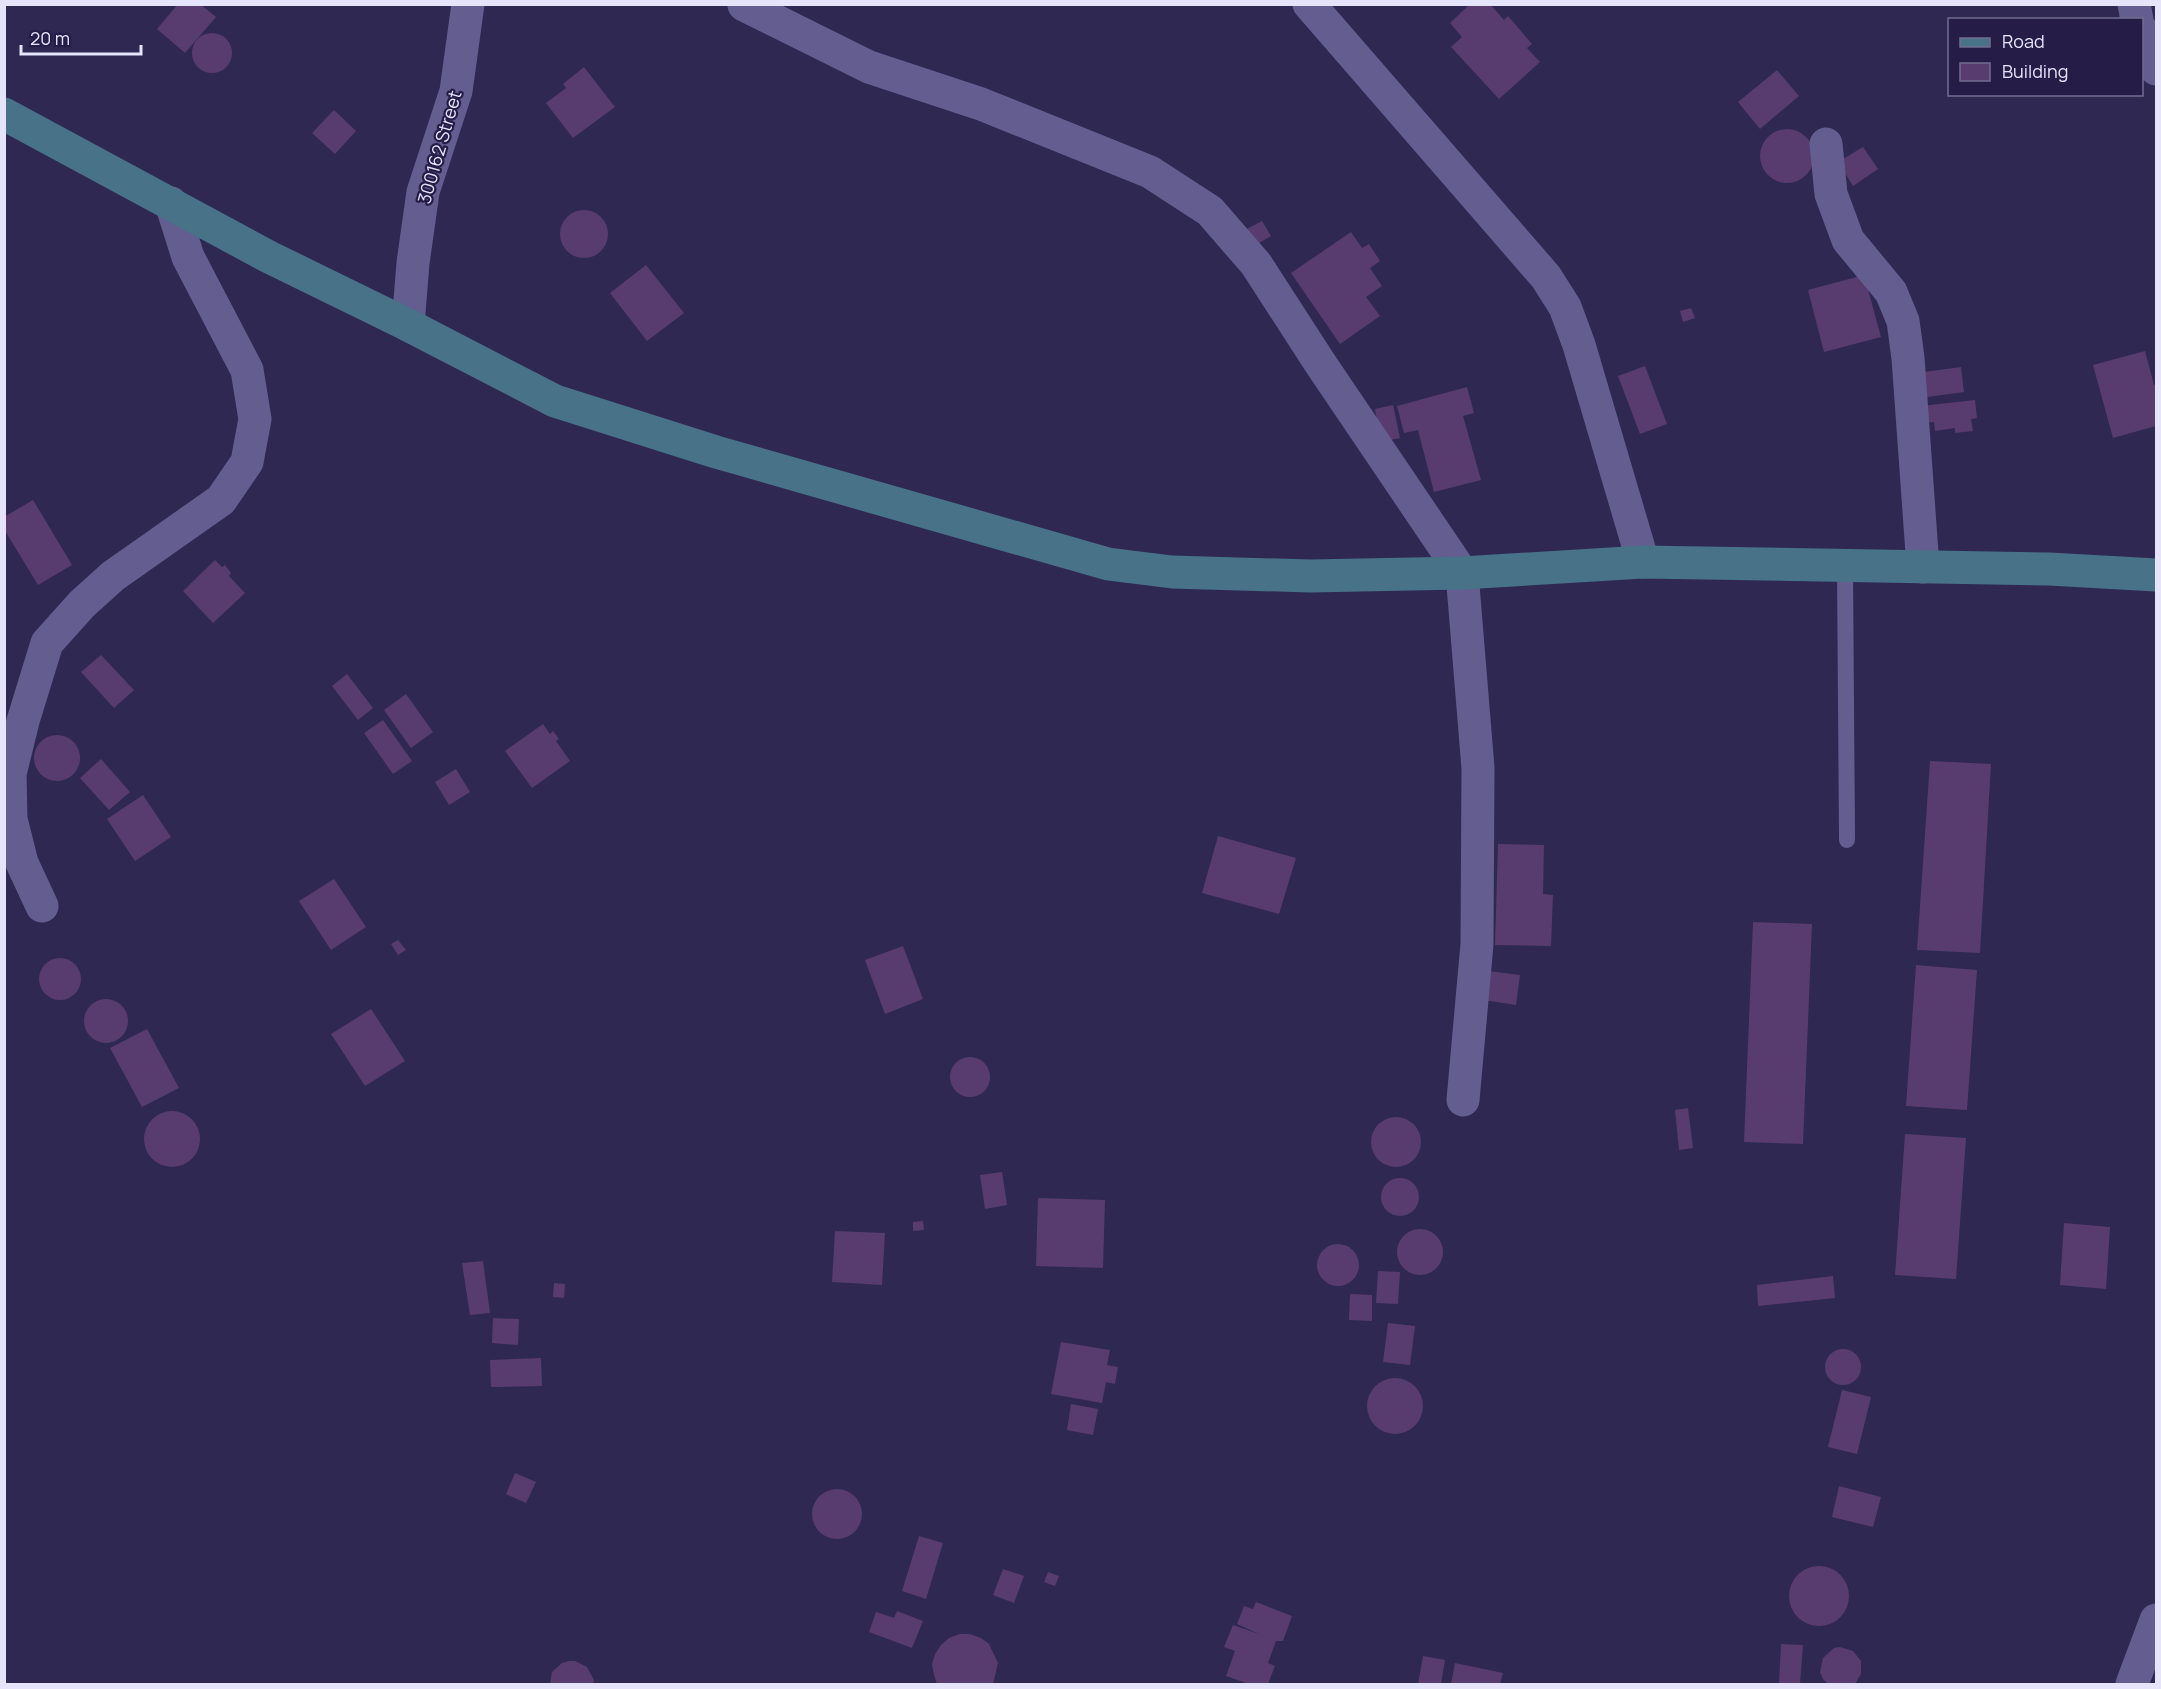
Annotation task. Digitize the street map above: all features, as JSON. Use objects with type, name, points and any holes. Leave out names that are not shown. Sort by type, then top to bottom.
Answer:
[{"type":"street","name":"300162 Street","points":[[408,325],[413,263],[423,192],[456,91],[468,4]]},
{"type":"street","points":[[1309,4],[1546,277],[1565,307],[1611,447],[1643,562]]},
{"type":"street","points":[[744,5],[869,68],[981,104],[1150,172],[1210,211],[1256,264],[1462,573],[1478,768],[1477,944],[1463,1100]]},
{"type":"street","points":[[2143,34],[2157,69]]},
{"type":"street","points":[[4,114],[269,257],[555,401],[716,452],[1108,564],[1172,572],[1310,576],[1462,573],[1643,562],[2049,569],[2157,575]]},
{"type":"street","points":[[1826,144],[1831,194],[1848,240],[1891,292],[1903,321],[1908,358],[1923,567]]},
{"type":"street","points":[[42,906],[22,863],[11,819],[10,774],[23,721],[47,643],[82,604],[113,576],[221,500],[247,462],[253,430],[255,419],[247,370],[188,257],[171,203]]},
{"type":"street","points":[[2132,1684],[2157,1620]]},
{"type":"lane","points":[[1845,566],[1848,840]]},
{"type":"building","points":[[178,4],[200,4],[216,17],[185,53],[157,29]]},
{"type":"building","points":[[1470,4],[1490,4],[1504,20],[1508,16],[1532,44],[1527,48],[1540,62],[1499,99],[1451,47],[1462,37],[1450,23]]},
{"type":"building","points":[[212,33],[226,39],[232,53],[226,67],[212,73],[198,67],[192,53],[198,39]]},
{"type":"building","points":[[584,67],[615,107],[573,138],[546,103],[566,88],[563,84]]},
{"type":"building","points":[[1777,70],[1799,96],[1760,129],[1738,102]]},
{"type":"building","points":[[334,110],[356,131],[335,154],[312,133]]},
{"type":"building","points":[[1787,129],[1797,131],[1806,137],[1812,146],[1814,156],[1812,166],[1806,175],[1797,181],[1787,183],[1777,181],[1768,175],[1762,166],[1760,156],[1762,146],[1768,137],[1777,131]]},
{"type":"building","points":[[1863,147],[1878,169],[1853,186],[1838,162]]},
{"type":"building","points":[[579,210],[589,210],[601,217],[608,229],[608,239],[601,251],[589,258],[579,258],[564,247],[560,239],[560,229],[571,214]]},
{"type":"building","points":[[1262,221],[1271,236],[1254,246],[1245,230]]},
{"type":"building","points":[[1351,232],[1362,248],[1369,244],[1380,261],[1370,268],[1382,286],[1366,297],[1380,316],[1340,344],[1291,273]]},
{"type":"building","points":[[646,265],[684,313],[647,341],[610,293]]},
{"type":"building","points":[[1864,275],[1881,337],[1824,352],[1808,290]]},
{"type":"building","points":[[1691,308],[1695,318],[1683,322],[1680,311]]},
{"type":"building","points":[[2145,351],[2154,385],[2156,384],[2156,426],[2113,438],[2093,365]]},
{"type":"building","points":[[1645,366],[1667,424],[1640,434],[1618,376]]},
{"type":"building","points":[[1961,367],[1964,392],[1927,397],[1924,372]]},
{"type":"building","points":[[1467,387],[1474,413],[1463,416],[1481,480],[1434,492],[1418,430],[1404,433],[1397,406]]},
{"type":"building","points":[[1975,400],[1977,418],[1971,419],[1973,431],[1955,433],[1955,428],[1935,431],[1934,422],[1923,423],[1921,406]]},
{"type":"building","points":[[1393,405],[1400,438],[1381,442],[1375,409]]},
{"type":"building","points":[[33,500],[72,565],[38,585],[4,529],[4,517]]},
{"type":"building","points":[[215,560],[222,567],[225,565],[231,573],[229,576],[245,593],[213,623],[183,591]]},
{"type":"building","points":[[101,655],[134,690],[114,708],[81,672]]},
{"type":"building","points":[[347,674],[373,708],[358,720],[332,686]]},
{"type":"building","points":[[406,694],[433,732],[411,748],[384,710]]},
{"type":"building","points":[[383,720],[412,761],[393,774],[364,733]]},
{"type":"building","points":[[543,724],[550,734],[553,731],[559,739],[556,741],[570,761],[532,788],[505,751]]},
{"type":"building","points":[[57,735],[73,742],[80,758],[73,774],[57,781],[41,774],[34,758],[41,742]]},
{"type":"building","points":[[101,759],[130,792],[109,810],[80,778]]},
{"type":"building","points":[[1930,761],[1991,764],[1980,953],[1917,950]]},
{"type":"building","points":[[456,769],[470,792],[449,805],[435,782]]},
{"type":"building","points":[[143,795],[171,837],[135,861],[107,819]]},
{"type":"building","points":[[1218,836],[1296,858],[1279,914],[1202,893]]},
{"type":"building","points":[[1498,844],[1544,845],[1543,894],[1553,895],[1551,946],[1495,945]]},
{"type":"building","points":[[334,879],[366,927],[331,950],[299,901]]},
{"type":"building","points":[[1753,922],[1812,924],[1803,1144],[1744,1142]]},
{"type":"building","points":[[398,940],[406,950],[398,955],[391,944]]},
{"type":"building","points":[[903,946],[923,999],[885,1014],[865,960]]},
{"type":"building","points":[[60,958],[68,959],[75,964],[80,971],[80,987],[75,994],[68,999],[60,1000],[52,999],[45,994],[40,987],[39,979],[40,971],[45,964],[52,959]]},
{"type":"building","points":[[1916,965],[1977,970],[1967,1110],[1906,1106]]},
{"type":"building","points":[[1488,971],[1520,975],[1516,1005],[1483,1000]]},
{"type":"building","points":[[106,999],[121,1006],[128,1021],[121,1036],[106,1043],[91,1036],[84,1021],[91,1006]]},
{"type":"building","points":[[371,1009],[405,1061],[365,1086],[331,1034]]},
{"type":"building","points":[[147,1029],[179,1088],[142,1107],[110,1048]]},
{"type":"building","points":[[970,1057],[978,1058],[984,1063],[989,1069],[989,1085],[984,1091],[978,1096],[970,1097],[962,1096],[956,1091],[951,1085],[950,1077],[951,1069],[956,1063],[962,1058]]},
{"type":"building","points":[[1688,1108],[1693,1148],[1679,1150],[1675,1110]]},
{"type":"building","points":[[172,1111],[183,1113],[192,1119],[198,1128],[200,1139],[198,1150],[192,1159],[183,1165],[172,1167],[161,1165],[152,1159],[146,1150],[144,1139],[146,1128],[152,1119],[161,1113]]},
{"type":"building","points":[[1396,1117],[1414,1124],[1421,1142],[1414,1160],[1396,1167],[1378,1160],[1371,1142],[1378,1124]]},
{"type":"building","points":[[1905,1134],[1966,1138],[1956,1279],[1895,1275]]},
{"type":"building","points":[[1002,1172],[1007,1205],[985,1209],[980,1175]]},
{"type":"building","points":[[1400,1178],[1413,1184],[1419,1197],[1413,1210],[1400,1216],[1387,1210],[1381,1197],[1387,1184]]},
{"type":"building","points":[[1038,1198],[1105,1200],[1103,1268],[1036,1266]]},
{"type":"building","points":[[923,1221],[924,1230],[913,1231],[913,1222]]},
{"type":"building","points":[[2064,1223],[2110,1227],[2106,1289],[2060,1285]]},
{"type":"building","points":[[1420,1229],[1436,1236],[1443,1252],[1436,1268],[1420,1275],[1404,1268],[1397,1252],[1404,1236]]},
{"type":"building","points":[[835,1231],[885,1233],[882,1285],[832,1282]]},
{"type":"building","points":[[1338,1244],[1346,1245],[1353,1250],[1358,1257],[1358,1273],[1353,1280],[1346,1285],[1338,1286],[1330,1285],[1323,1280],[1318,1273],[1317,1265],[1318,1257],[1323,1250],[1330,1245]]},
{"type":"building","points":[[483,1261],[490,1313],[470,1315],[462,1263]]},
{"type":"building","points":[[1378,1271],[1400,1272],[1398,1304],[1376,1303]]},
{"type":"building","points":[[1833,1276],[1835,1298],[1758,1306],[1757,1285]]},
{"type":"building","points":[[554,1283],[565,1284],[564,1298],[553,1297]]},
{"type":"building","points":[[1350,1294],[1372,1295],[1372,1321],[1349,1320]]},
{"type":"building","points":[[493,1318],[519,1319],[518,1345],[492,1343]]},
{"type":"building","points":[[1388,1323],[1415,1326],[1410,1365],[1383,1362]]},
{"type":"building","points":[[1061,1342],[1110,1350],[1107,1365],[1118,1367],[1115,1384],[1106,1382],[1102,1403],[1051,1394]]},
{"type":"building","points":[[1843,1349],[1855,1355],[1861,1367],[1855,1379],[1843,1385],[1831,1379],[1825,1367],[1831,1355]]},
{"type":"building","points":[[541,1358],[542,1386],[491,1387],[490,1360]]},
{"type":"building","points":[[1395,1378],[1406,1380],[1415,1386],[1421,1395],[1423,1406],[1421,1417],[1415,1426],[1406,1432],[1395,1434],[1384,1432],[1375,1426],[1369,1417],[1367,1406],[1369,1395],[1375,1386],[1384,1380]]},
{"type":"building","points":[[1842,1390],[1871,1397],[1857,1454],[1828,1447]]},
{"type":"building","points":[[1071,1404],[1098,1409],[1093,1435],[1067,1430]]},
{"type":"building","points":[[515,1473],[536,1482],[526,1503],[506,1494]]},
{"type":"building","points":[[1839,1486],[1881,1497],[1873,1527],[1832,1517]]},
{"type":"building","points":[[837,1489],[846,1491],[857,1500],[862,1514],[860,1523],[851,1534],[837,1539],[828,1537],[817,1528],[812,1514],[814,1505],[823,1494]]},
{"type":"building","points":[[919,1536],[943,1543],[926,1599],[902,1591]]},
{"type":"building","points":[[1819,1566],[1836,1571],[1844,1579],[1849,1596],[1844,1613],[1836,1621],[1819,1626],[1802,1621],[1794,1613],[1789,1596],[1794,1579],[1802,1571]]},
{"type":"building","points":[[1003,1569],[1024,1576],[1014,1603],[993,1595]]},
{"type":"building","points":[[1048,1572],[1059,1576],[1055,1586],[1044,1582]]},
{"type":"building","points":[[1256,1602],[1292,1616],[1283,1641],[1276,1641],[1268,1663],[1275,1666],[1268,1684],[1249,1684],[1226,1676],[1235,1651],[1224,1647],[1233,1625],[1259,1634],[1237,1624],[1244,1606],[1253,1609]]},
{"type":"building","points":[[897,1611],[923,1621],[912,1648],[869,1632],[876,1612],[894,1618]]},
{"type":"building","points":[[960,1634],[970,1634],[989,1644],[998,1663],[993,1684],[937,1684],[932,1664],[935,1654],[949,1638]]},
{"type":"building","points":[[1781,1644],[1803,1645],[1800,1684],[1779,1684]]},
{"type":"building","points":[[1840,1647],[1853,1651],[1861,1661],[1861,1674],[1855,1684],[1828,1684],[1820,1672],[1823,1658],[1834,1648]]},
{"type":"building","points":[[1423,1656],[1445,1660],[1441,1684],[1418,1684]]},
{"type":"building","points":[[575,1661],[587,1667],[594,1680],[593,1684],[550,1684],[552,1672],[562,1663]]},
{"type":"building","points":[[1455,1663],[1503,1673],[1500,1684],[1451,1684]]}]
